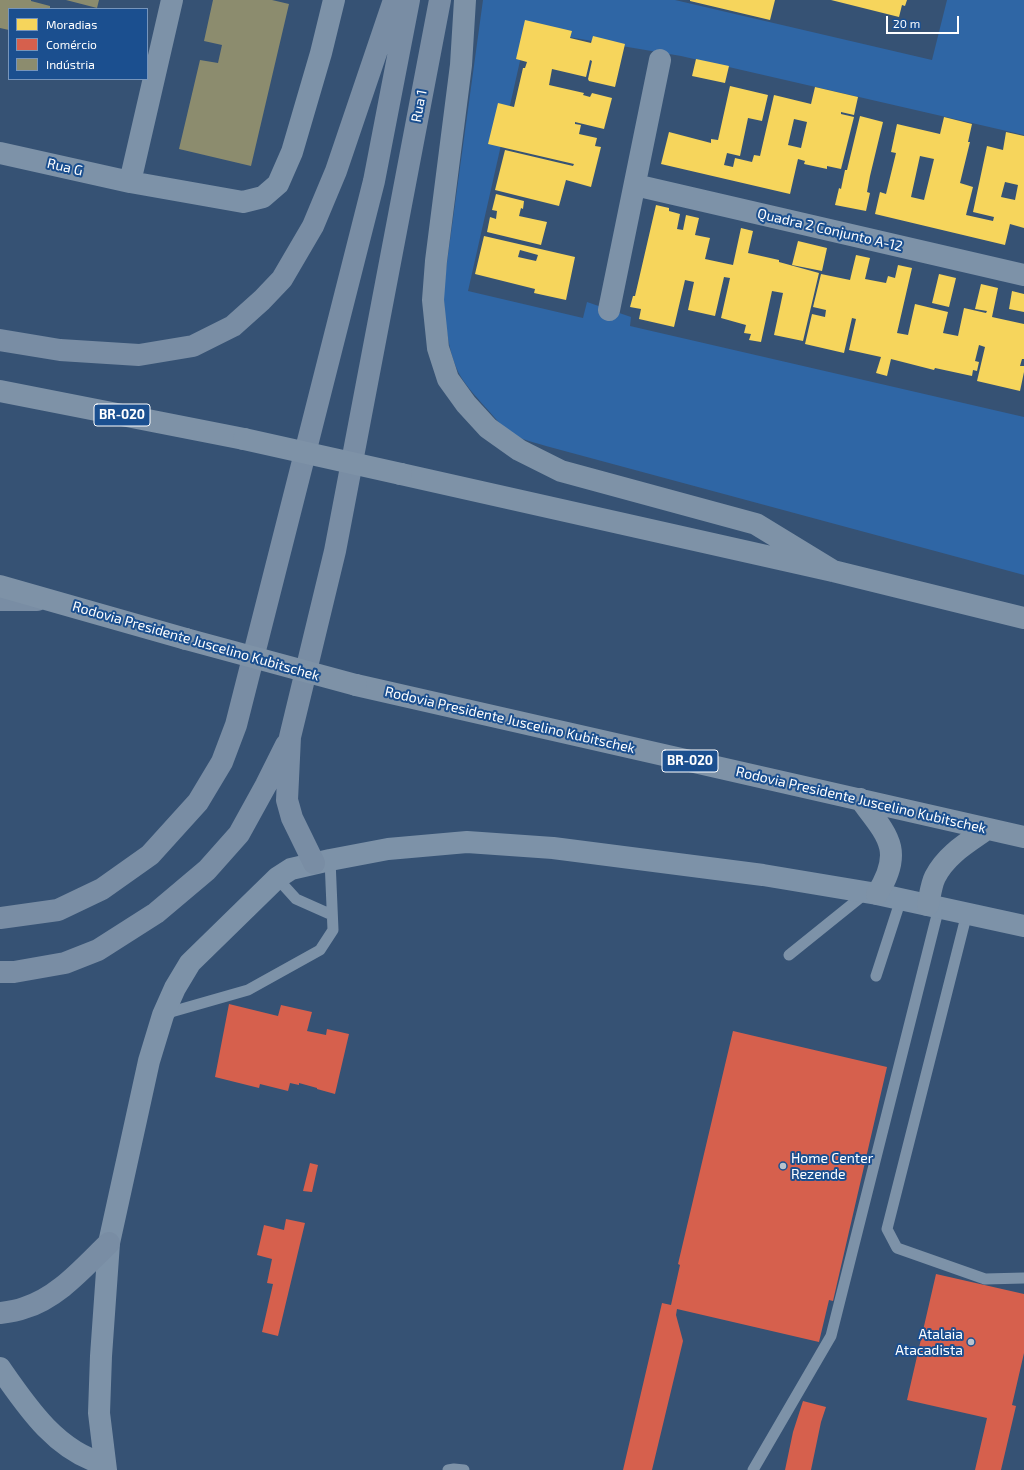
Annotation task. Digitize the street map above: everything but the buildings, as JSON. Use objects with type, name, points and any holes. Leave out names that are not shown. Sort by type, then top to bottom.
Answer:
[{"type":"highway","points":[[465,0],[461,65],[436,261],[433,300],[438,348],[448,379],[466,404],[488,428],[519,450],[561,471],[756,524],[833,571]]},
{"type":"highway","name":"BR-020","points":[[0,392],[244,439],[833,571],[1024,618]]},
{"type":"highway","name":"Rodovia Presidente Juscelino Kubitschek","points":[[0,586],[186,639],[356,685],[1024,837]]},
{"type":"highway","points":[[860,799],[886,835],[891,850],[890,866],[886,880],[872,893]]},
{"type":"highway","points":[[933,906],[934,878],[943,864],[953,853],[986,829]]},
{"type":"main road","points":[[0,340],[60,350],[139,355],[192,346],[233,326],[262,300],[282,279],[313,226],[336,172],[394,0]]},
{"type":"main road","points":[[0,918],[58,910],[102,889],[150,855],[198,802],[222,762],[236,725],[374,182],[409,0]]},
{"type":"main road","name":"Rua 1","points":[[290,737],[334,551],[440,0]]},
{"type":"main road","points":[[0,600],[51,600]]},
{"type":"main road","points":[[290,737],[287,800],[299,835],[322,861]]},
{"type":"main road","points":[[0,972],[14,972],[65,963],[98,950],[156,913],[207,870],[239,834],[290,737]]},
{"type":"main road","points":[[0,1313],[25,1308],[45,1299],[73,1278],[109,1243]]},
{"type":"street","points":[[130,182],[172,0]]},
{"type":"street","name":"Rua G","points":[[0,153],[130,182],[243,202],[263,197],[278,184],[292,152],[321,52],[334,0]]},
{"type":"street","points":[[609,310],[660,60]]},
{"type":"street","name":"Quadra 2 Conjunto A-12","points":[[635,185],[1024,275]]},
{"type":"street","points":[[106,1467],[98,1413],[109,1243],[149,1061],[163,1014],[175,988],[190,963],[277,878],[291,869],[322,861],[388,850],[467,842],[553,848],[763,876],[872,893],[1024,926]]},
{"type":"street","points":[[0,1368],[38,1420],[56,1437],[92,1461],[106,1467]]},
{"type":"lane","points":[[163,1014],[248,990],[320,950],[333,930],[332,915],[322,861]]},
{"type":"lane","points":[[277,878],[296,899],[332,915]]},
{"type":"lane","points":[[789,955],[872,893]]},
{"type":"lane","points":[[876,976],[901,899]]},
{"type":"lane","points":[[753,1470],[831,1336],[933,906]]},
{"type":"lane","points":[[967,913],[887,1229],[897,1248],[984,1278],[1024,1278]]},
{"type":"lane","points":[[448,1470],[464,1470]]},
{"type":"shaded area","points":[[483,0],[675,0],[932,60],[947,0],[1024,0],[1024,135],[681,56],[527,30],[468,291],[583,318],[587,302],[631,317],[630,326],[1024,417],[1024,575],[538,444],[515,436],[499,423],[467,385],[456,367],[449,344],[444,307],[444,284]]},
{"type":"place","name":"Home Center Rezende","points":[[783,1166]]},
{"type":"place","name":"Atalaia Atacadista","points":[[971,1342]]}]
